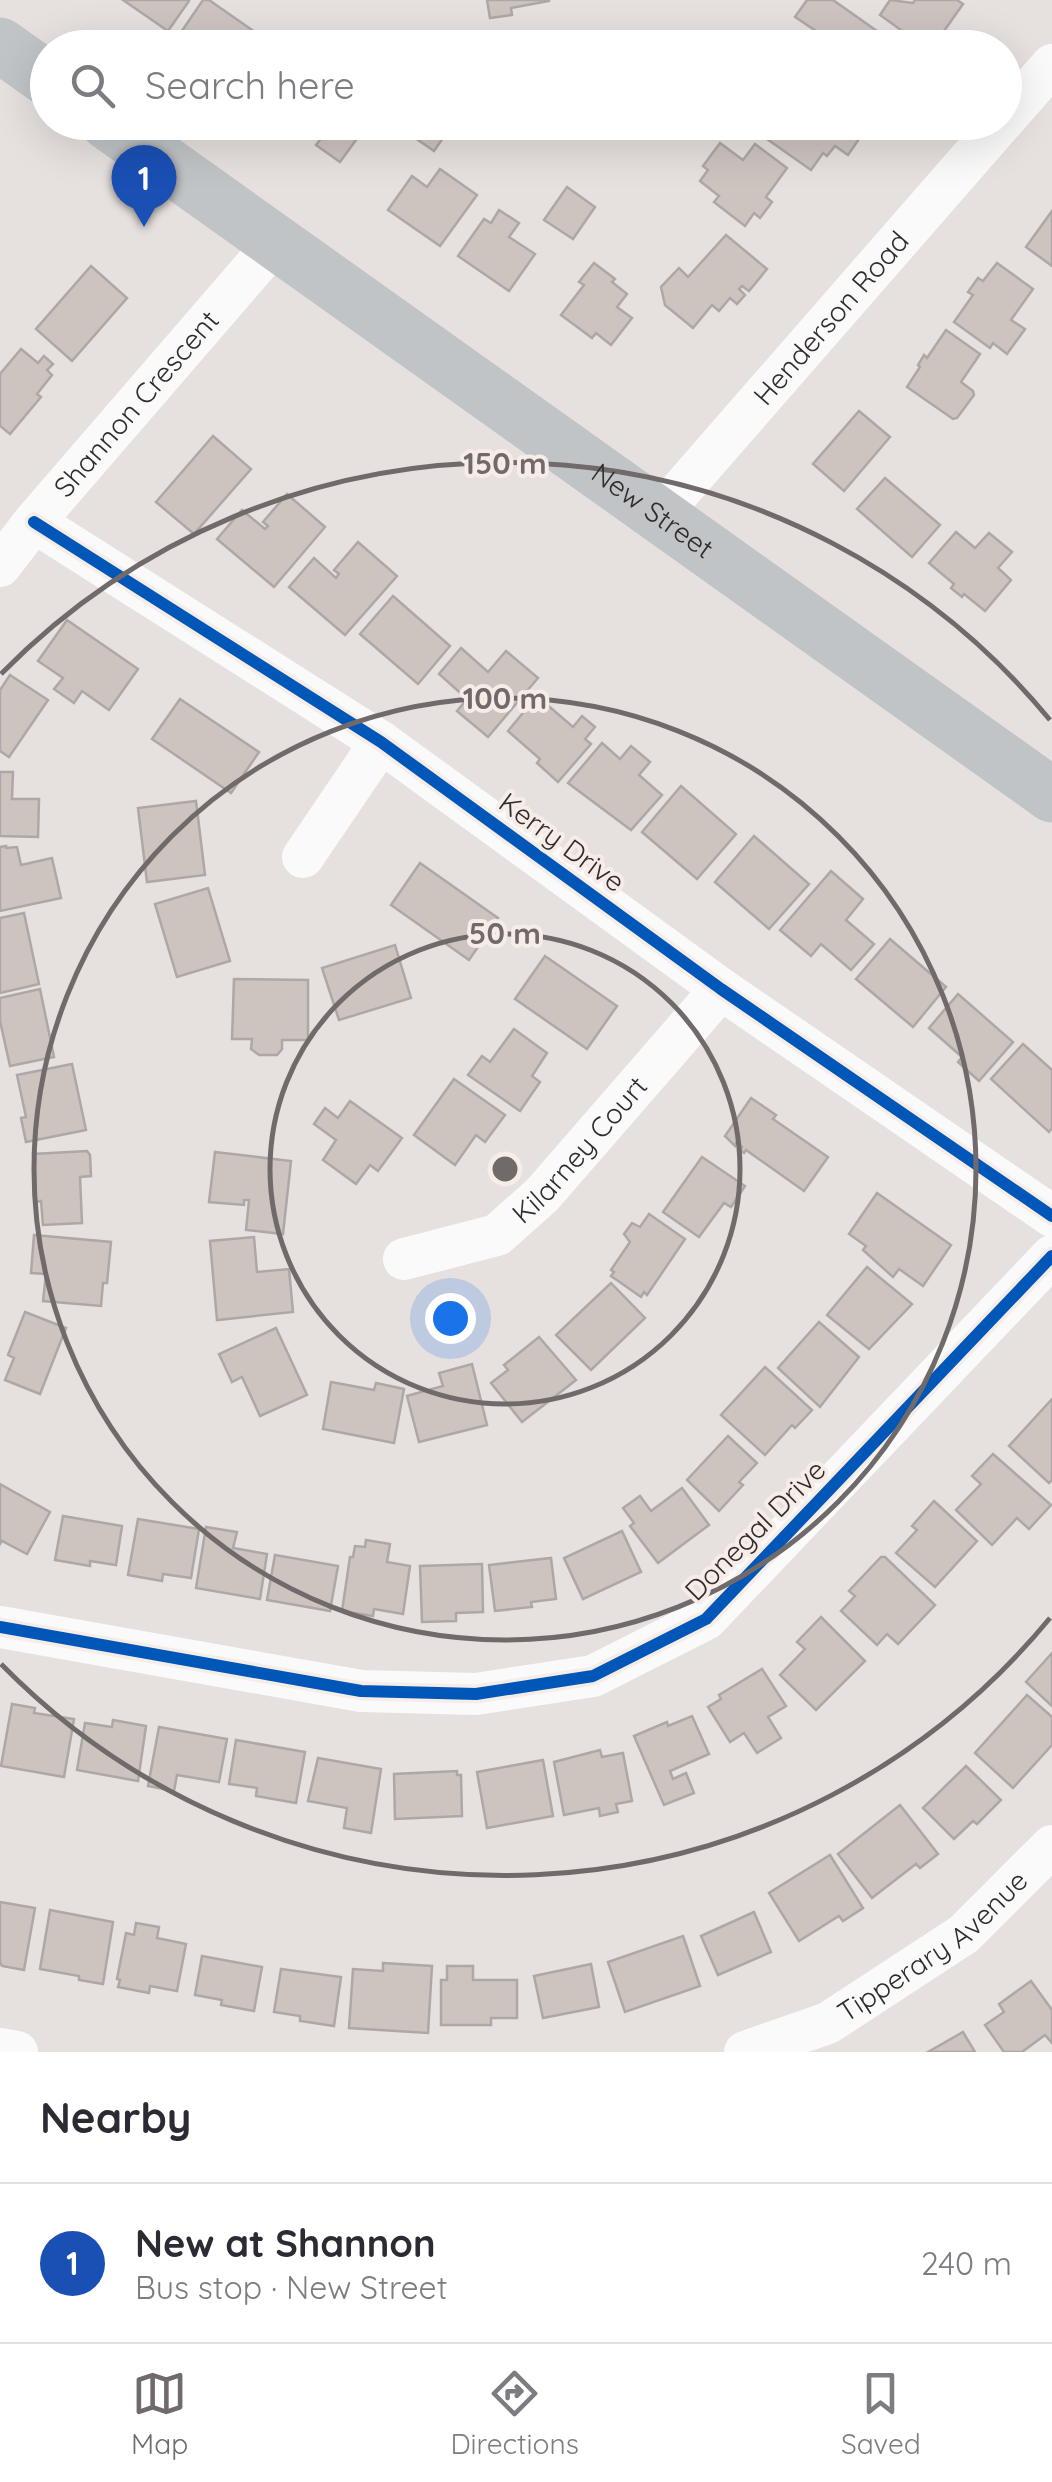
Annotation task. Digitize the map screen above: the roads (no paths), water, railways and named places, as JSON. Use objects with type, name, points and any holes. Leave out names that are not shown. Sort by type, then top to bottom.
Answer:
[{"type":"main road","points":[[0,45],[30,66]]},
{"type":"main road","name":"New Street","points":[[132,140],[1052,795]]},
{"type":"street","name":"Henderson Road","points":[[1022,99],[1052,65]]},
{"type":"street","name":"Henderson Road","points":[[660,514],[986,140]]},
{"type":"street","name":"Shannon Crescent","points":[[0,566],[274,244]]},
{"type":"street","name":"Kerry Drive","points":[[34,522],[381,742],[720,988],[1052,1216]]},
{"type":"street","points":[[302,857],[381,742]]},
{"type":"street","name":"Kilarney Court","points":[[404,1259],[497,1235],[542,1195],[720,988]]},
{"type":"street","name":"Donegal Drive","points":[[0,1626],[361,1690],[476,1694],[592,1676],[706,1619],[1052,1256]]},
{"type":"street","name":"Tipperary Avenue","points":[[745,2052],[828,2024],[964,1934],[1052,1846]]},
{"type":"street","points":[[0,2049],[17,2052]]},
{"type":"place","name":"New at Shannon","points":[[144,227]]}]
